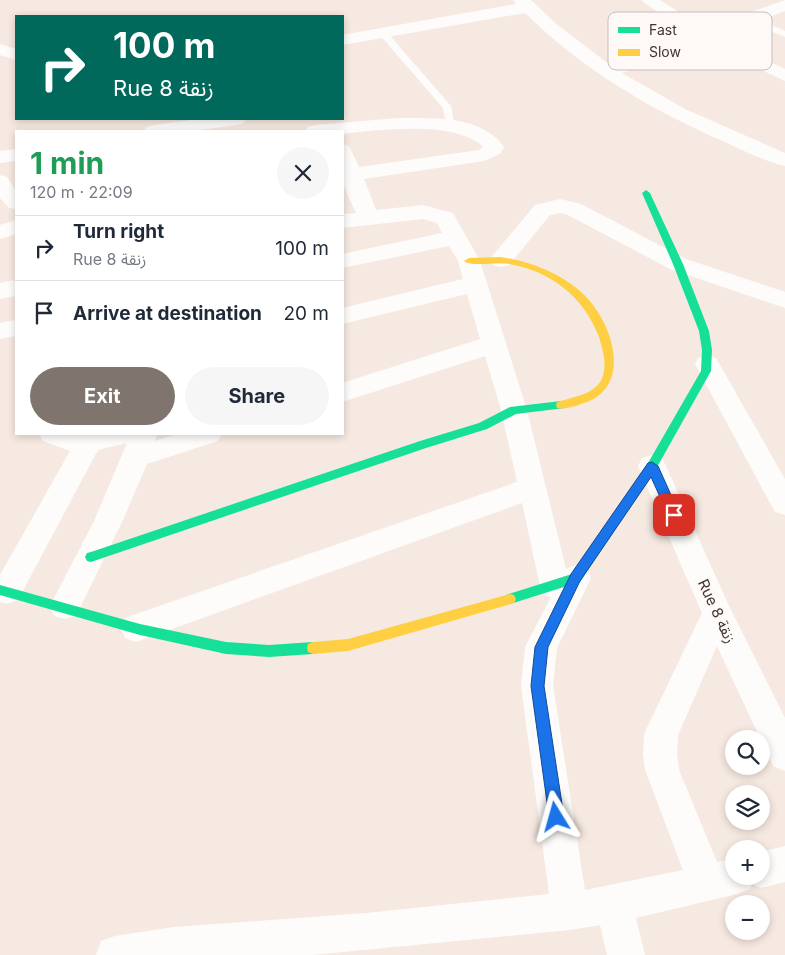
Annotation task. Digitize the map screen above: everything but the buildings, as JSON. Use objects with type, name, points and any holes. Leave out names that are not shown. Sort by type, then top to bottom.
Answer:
[{"type":"street","points":[[649,0],[667,12]]},
{"type":"street","points":[[344,40],[524,4],[570,44],[609,71],[682,115],[785,160]]},
{"type":"street","points":[[765,12],[785,5]]},
{"type":"street","points":[[0,49],[15,55]]},
{"type":"street","points":[[772,70],[785,76]]},
{"type":"street","points":[[161,130],[229,120]]},
{"type":"street","points":[[319,130],[334,126],[450,127],[466,129],[481,134],[494,147],[493,150],[484,155],[347,175]]},
{"type":"street","points":[[0,158],[15,155]]},
{"type":"street","points":[[344,160],[347,175],[368,217]]},
{"type":"street","points":[[0,181],[11,200]]},
{"type":"street","points":[[570,911],[537,686],[541,647],[565,582],[652,466],[706,372],[707,364],[704,331],[678,264],[646,193]]},
{"type":"street","points":[[344,315],[472,272],[501,260],[543,210],[560,206],[573,209],[678,264],[785,300]]},
{"type":"street","points":[[344,220],[423,212],[445,218],[457,237],[472,272],[514,410],[533,488],[565,582]]},
{"type":"street","points":[[0,232],[15,227]]},
{"type":"street","points":[[344,260],[457,237]]},
{"type":"street","points":[[91,557],[424,444],[483,426],[514,410],[563,405],[595,394],[606,383],[611,367],[608,347],[590,306],[573,290],[539,270],[501,260]]},
{"type":"street","points":[[0,291],[15,288]]},
{"type":"street","points":[[0,332],[15,328]]},
{"type":"street","points":[[344,391],[493,344]]},
{"type":"street","points":[[707,364],[785,504]]},
{"type":"street","points":[[54,435],[68,441],[135,442],[200,435]]},
{"type":"street","points":[[89,441],[4,591],[65,606],[136,628],[226,648],[280,651],[348,645],[565,582]]},
{"type":"street","points":[[65,606],[91,557],[135,442]]},
{"type":"street","name":"Rue 8 زنقة","points":[[652,466],[717,613],[785,754]]},
{"type":"street","points":[[136,628],[533,488]]},
{"type":"street","points":[[115,955],[367,944],[614,904],[722,880],[662,770],[660,754],[661,734],[717,613]]},
{"type":"street","points":[[770,868],[785,864]]},
{"type":"street","points":[[614,904],[626,955]]},
{"type":"lane","points":[[772,28],[785,34]]},
{"type":"lane","points":[[382,32],[448,108],[450,127]]},
{"type":"traffic: fast","points":[[510,599],[576,578],[652,466],[706,371],[707,350],[704,331],[678,264],[646,193]]},
{"type":"traffic: fast","points":[[91,557],[424,444],[483,426],[514,410],[561,405]]},
{"type":"traffic: fast","points":[[0,590],[197,643],[247,651],[313,648]]},
{"type":"traffic: slow","points":[[469,261],[509,261],[538,270],[557,279],[573,290],[590,308],[607,346],[610,359],[609,371],[606,381],[600,390],[590,397],[561,405]]},
{"type":"traffic: slow","points":[[313,648],[348,645],[510,599]]},
{"type":"route","points":[[556,817],[537,686],[541,647],[576,578],[652,466],[674,515]]}]
